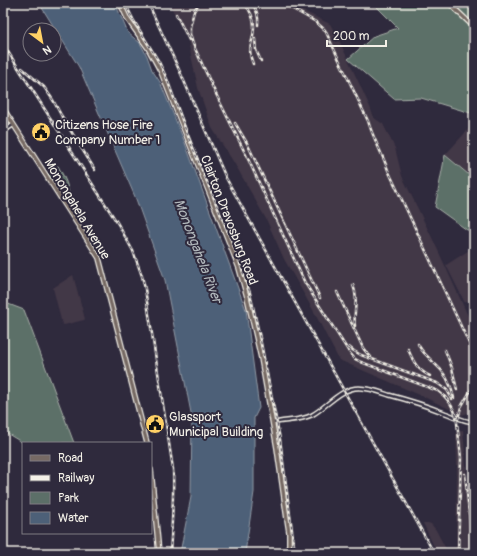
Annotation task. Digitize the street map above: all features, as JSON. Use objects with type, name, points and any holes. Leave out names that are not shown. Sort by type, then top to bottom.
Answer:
[{"type":"main road","name":"Clairton Dravosburg Road","points":[[120,3],[128,20],[148,48],[161,72],[239,268],[248,297],[277,448],[289,532],[289,553]]},
{"type":"main road","points":[[450,3],[474,26]]},
{"type":"main road","name":"Monongahela Avenue","points":[[3,108],[98,258],[147,442]]},
{"type":"main road","points":[[152,480],[159,553]]},
{"type":"street","points":[[3,132],[13,125]]},
{"type":"street","points":[[272,422],[302,419],[310,416],[348,390],[361,388],[407,400],[445,412],[466,421],[474,422]]},
{"type":"shaded area","points":[[169,3],[287,3],[330,24],[339,40],[374,118],[383,124],[395,148],[402,176],[474,329],[474,400],[468,413],[462,415],[339,360],[284,259],[266,219],[236,166],[212,128],[198,88],[188,41]]},
{"type":"shaded area","points":[[474,123],[474,179],[445,155]]},
{"type":"shaded area","points":[[471,249],[474,253],[474,297],[465,303],[446,265]]},
{"type":"shaded area","points":[[73,275],[85,319],[64,325],[62,324],[53,288]]},
{"type":"shaded area","points":[[463,431],[473,553],[456,553],[456,432]]},
{"type":"shaded area","points":[[423,523],[431,524],[436,530],[448,553],[437,553]]},
{"type":"green space","points":[[373,3],[474,3],[474,114],[421,98],[394,99],[348,59],[374,36],[398,28]]},
{"type":"green space","points":[[445,155],[474,179],[474,230],[467,230],[435,207]]},
{"type":"green space","points":[[58,166],[65,179],[69,194],[64,199],[48,174],[52,174],[50,170]]},
{"type":"green space","points":[[3,302],[24,310],[74,442],[22,442],[3,431]]},
{"type":"water","name":"Monongahela River","points":[[39,3],[115,3],[128,33],[140,43],[152,70],[160,82],[185,143],[246,310],[259,408],[254,418],[254,492],[245,553],[180,553],[191,497],[192,418],[165,280],[136,199],[79,67],[62,40],[62,22],[51,22]]},
{"type":"railway","points":[[125,3],[159,62],[167,79],[189,139],[235,249],[250,293],[280,439],[295,553]]},
{"type":"railway","points":[[148,3],[181,74],[226,178],[434,553]]},
{"type":"railway","points":[[200,3],[194,11],[190,27],[190,34],[193,44],[305,283],[355,359],[438,391],[450,403],[457,419]]},
{"type":"railway","points":[[244,3],[248,8],[254,23],[254,32],[250,49],[253,64]]},
{"type":"railway","points":[[252,3],[257,14],[258,25]]},
{"type":"railway","points":[[282,3],[316,22],[325,30],[368,121],[388,170],[474,354]]},
{"type":"railway","points":[[176,14],[189,40]]},
{"type":"railway","points":[[255,39],[256,50],[261,61]]},
{"type":"railway","points":[[3,44],[118,224],[133,251],[142,276],[173,469],[170,553]]},
{"type":"railway","points":[[22,68],[44,87],[95,170]]},
{"type":"railway","points":[[235,123],[247,143],[320,298]]},
{"type":"railway","points":[[353,285],[356,296],[355,326]]},
{"type":"railway","points":[[337,292],[363,348],[371,357]]},
{"type":"railway","points":[[418,344],[423,352],[444,374],[454,398]]},
{"type":"railway","points":[[349,347],[361,355],[437,383],[447,390],[452,399]]},
{"type":"railway","points":[[408,349],[416,365],[430,376]]},
{"type":"railway","points":[[445,350],[452,368],[457,390]]},
{"type":"railway","points":[[458,419],[461,407],[474,385]]},
{"type":"railway","points":[[456,414],[461,458],[458,553]]},
{"type":"railway","points":[[465,474],[470,522],[471,553]]},
{"type":"place","name":"Citizens Hose Fire Company Number 1","points":[[41,132]]},
{"type":"place","name":"Glassport Municipal Building","points":[[155,424]]}]
